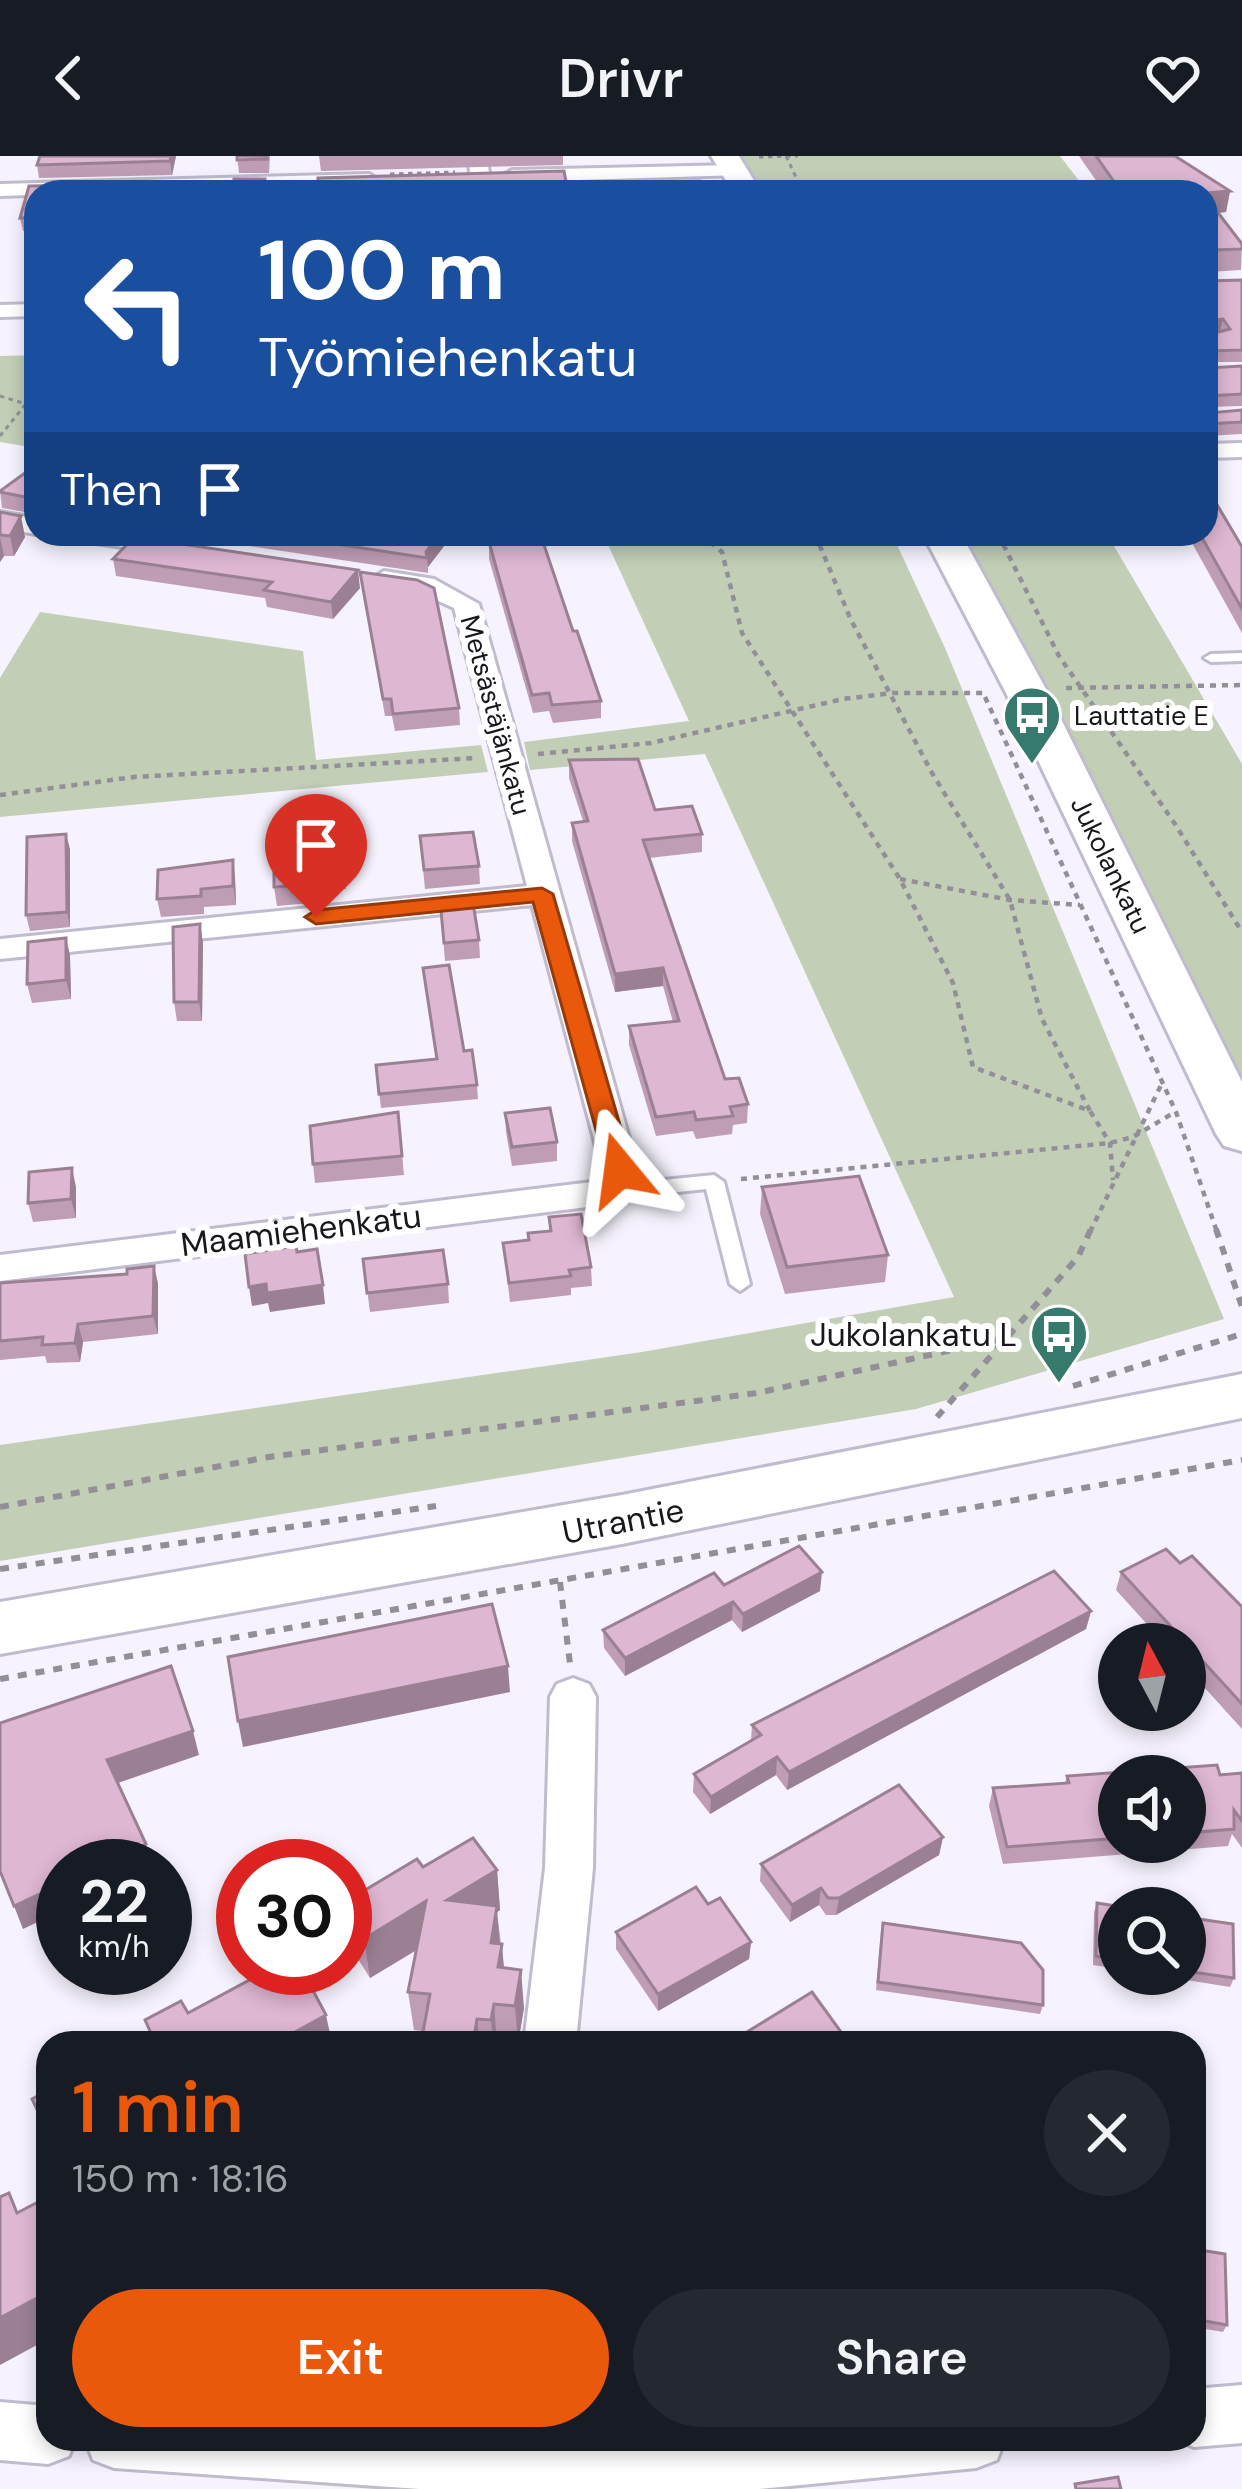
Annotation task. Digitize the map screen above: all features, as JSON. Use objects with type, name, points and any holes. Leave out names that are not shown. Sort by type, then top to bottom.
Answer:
[{"type":"main road","name":"Jukolankatu","points":[[949,546],[1026,691],[1242,1134]]},
{"type":"main road","name":"Utrantie","points":[[0,1628],[508,1543],[964,1456],[1242,1396]]},
{"type":"street","points":[[457,178],[735,173]]},
{"type":"street","points":[[375,180],[387,179]]},
{"type":"street","points":[[166,546],[224,555]]},
{"type":"street","name":"Metsästäjänkatu","points":[[358,575],[425,585],[466,604],[620,1170],[602,1192]]},
{"type":"street","points":[[0,950],[542,894]]},
{"type":"street","name":"Maamiehenkatu","points":[[0,1268],[602,1192]]},
{"type":"street","points":[[551,2031],[569,1868],[573,1697]]},
{"type":"street","points":[[1206,2417],[1242,2414]]},
{"type":"street","points":[[0,2431],[36,2433]]},
{"type":"street","points":[[292,2451],[485,2464],[682,2467],[850,2451]]},
{"type":"lane","points":[[1211,658],[1242,657]]},
{"type":"lane","points":[[602,1192],[714,1182],[740,1284]]},
{"type":"path","points":[[0,436],[24,406]]},
{"type":"path","points":[[715,546],[722,552],[742,633],[900,879],[953,983],[973,1067],[1090,1111]]},
{"type":"path","points":[[820,546],[851,620],[932,773],[1010,900],[1042,1019],[1110,1143],[1113,1180]]},
{"type":"path","points":[[1004,546],[1059,656],[1084,687],[1242,932]]},
{"type":"path","points":[[973,673],[1176,1112],[1242,1307]]},
{"type":"path","points":[[0,796],[134,777],[510,756],[652,743],[893,693],[1242,686]]},
{"type":"path","points":[[900,879],[1010,900],[1080,905]]},
{"type":"path","points":[[948,1422],[926,1428],[1078,1257],[1162,1082]]},
{"type":"path","points":[[714,1182],[1110,1143],[1133,1137],[1176,1112]]},
{"type":"path","points":[[1055,1391],[1242,1334]]},
{"type":"path","points":[[0,1507],[69,1490],[485,1427],[725,1398],[1007,1338]]},
{"type":"path","points":[[0,1679],[1242,1460]]},
{"type":"path","points":[[0,1569],[457,1503]]},
{"type":"path","points":[[560,1580],[573,1697]]},
{"type":"green space","points":[[734,156],[1060,156],[1079,180],[748,180]]},
{"type":"green space","points":[[24,355],[24,446],[0,442],[0,356]]},
{"type":"green space","points":[[609,546],[898,546],[945,648],[1224,1319],[916,1409],[0,1561],[0,1445],[642,1352],[954,1297],[705,754],[530,770],[524,742],[689,721]]},
{"type":"green space","points":[[957,546],[1114,546],[1242,764],[1242,1104]]},
{"type":"green space","points":[[40,612],[303,651],[316,760],[481,745],[488,772],[0,817],[0,678]]},
{"type":"building","points":[[40,156],[171,156],[170,161],[37,165]]},
{"type":"building","points":[[237,156],[267,156],[267,159],[237,160]]},
{"type":"building","points":[[1096,156],[1175,156],[1213,180],[1113,180]]},
{"type":"building","points":[[564,171],[566,180],[318,180]]},
{"type":"building","points":[[1218,213],[1242,244],[1242,249],[1218,250]]},
{"type":"building","points":[[1242,280],[1242,350],[1218,351],[1218,332],[1230,329],[1218,320],[1218,281]]},
{"type":"building","points":[[1242,366],[1242,394],[1218,395],[1218,367]]},
{"type":"building","points":[[1242,410],[1242,422],[1218,423],[1218,412]]},
{"type":"building","points":[[24,474],[24,497],[0,491]]},
{"type":"building","points":[[1218,506],[1242,547],[1242,609],[1207,546],[1218,546]]},
{"type":"building","points":[[0,512],[21,516],[10,536],[0,535]]},
{"type":"building","points":[[125,546],[195,546],[358,570],[331,602],[264,590],[272,582],[113,559]]},
{"type":"building","points":[[349,546],[431,546],[427,558]]},
{"type":"building","points":[[490,546],[544,546],[601,701],[552,705],[549,693],[532,695]]},
{"type":"building","points":[[360,572],[417,580],[434,588],[459,708],[393,714],[391,699],[383,699]]},
{"type":"building","points":[[638,759],[655,810],[692,806],[702,834],[643,840],[725,1079],[739,1078],[748,1104],[730,1107],[733,1116],[696,1120],[694,1112],[656,1117],[629,1026],[679,1021],[663,968],[615,974],[572,823],[588,821],[569,760]]},
{"type":"building","points":[[473,832],[479,866],[424,870],[420,836]]},
{"type":"building","points":[[66,834],[67,912],[26,915],[27,837]]},
{"type":"building","points":[[343,843],[344,870],[321,872],[321,884],[274,887],[274,858],[298,856],[297,846]]},
{"type":"building","points":[[233,860],[233,886],[201,889],[201,896],[157,899],[158,870]]},
{"type":"building","points":[[472,897],[479,940],[444,943],[440,900]]},
{"type":"building","points":[[200,924],[199,1002],[174,1002],[173,927]]},
{"type":"building","points":[[66,938],[66,980],[27,984],[28,942]]},
{"type":"building","points":[[449,965],[464,1051],[472,1050],[477,1085],[379,1094],[376,1065],[437,1059],[423,968]]},
{"type":"building","points":[[550,1108],[557,1142],[512,1147],[505,1113]]},
{"type":"building","points":[[398,1112],[402,1156],[313,1164],[310,1126]]},
{"type":"building","points":[[72,1168],[71,1199],[28,1203],[29,1172]]},
{"type":"building","points":[[859,1176],[888,1255],[787,1267],[762,1187]]},
{"type":"building","points":[[581,1214],[591,1267],[569,1270],[571,1276],[509,1283],[503,1243],[529,1240],[528,1233],[551,1231],[549,1217]]},
{"type":"building","points":[[296,1246],[297,1252],[317,1249],[323,1285],[267,1293],[266,1284],[249,1287],[245,1254]]},
{"type":"building","points":[[443,1250],[448,1284],[367,1293],[363,1259]]},
{"type":"building","points":[[154,1266],[153,1316],[78,1324],[75,1343],[42,1345],[43,1337],[0,1341],[0,1283],[127,1274],[127,1269]]},
{"type":"building","points":[[799,1546],[822,1572],[743,1614],[733,1602],[625,1658],[603,1630],[714,1573],[724,1585]]},
{"type":"building","points":[[1166,1549],[1180,1563],[1192,1556],[1242,1607],[1242,1704],[1206,1665],[1206,1623],[1168,1623],[1121,1572]]},
{"type":"building","points":[[1054,1571],[1091,1611],[789,1772],[777,1757],[711,1797],[694,1774],[761,1735],[752,1725]]},
{"type":"building","points":[[492,1604],[508,1666],[238,1721],[228,1657]]},
{"type":"building","points":[[171,1666],[193,1731],[107,1760],[144,1839],[36,1839],[36,1896],[14,1906],[0,1871],[0,1723]]},
{"type":"building","points":[[1217,1765],[1220,1775],[1242,1773],[1242,1821],[1234,1810],[1234,1829],[1206,1831],[1206,1766]]},
{"type":"building","points":[[1098,1774],[1098,1840],[1007,1847],[993,1788],[1069,1783],[1067,1776]]},
{"type":"building","points":[[899,1785],[943,1837],[839,1898],[828,1898],[821,1888],[792,1905],[761,1864]]},
{"type":"building","points":[[473,1838],[497,1870],[447,1900],[497,1906],[491,1943],[502,1944],[498,1967],[521,1970],[515,2006],[494,2004],[491,2020],[477,2019],[475,2031],[423,2031],[430,1994],[408,1992],[426,1901],[372,1934],[372,1886],[417,1859],[423,1867]]},
{"type":"building","points":[[696,1887],[708,1904],[720,1898],[751,1942],[658,1994],[616,1932]]},
{"type":"building","points":[[1206,1920],[1233,1924],[1234,1978],[1206,1974]]},
{"type":"building","points":[[883,1923],[1021,1943],[1043,1970],[1043,2005],[878,1982]]},
{"type":"building","points":[[812,1992],[840,2031],[749,2031]]},
{"type":"building","points":[[222,1995],[315,1995],[326,2015],[297,2031],[150,2031],[145,2020],[181,2001],[188,2013]]},
{"type":"building","points":[[9,2193],[17,2213],[36,2203],[36,2298],[0,2318],[0,2197]]},
{"type":"building","points":[[1206,2251],[1225,2254],[1227,2325],[1206,2321]]},
{"type":"building","points":[[1118,2477],[1121,2489],[1076,2489],[1075,2484]]},
{"type":"place","name":"Lauttatie E","points":[[1032,766]]},
{"type":"place","name":"Jukolankatu L","points":[[1059,1385]]},
{"type":"route","points":[[316,917],[542,894],[620,1170]]}]
